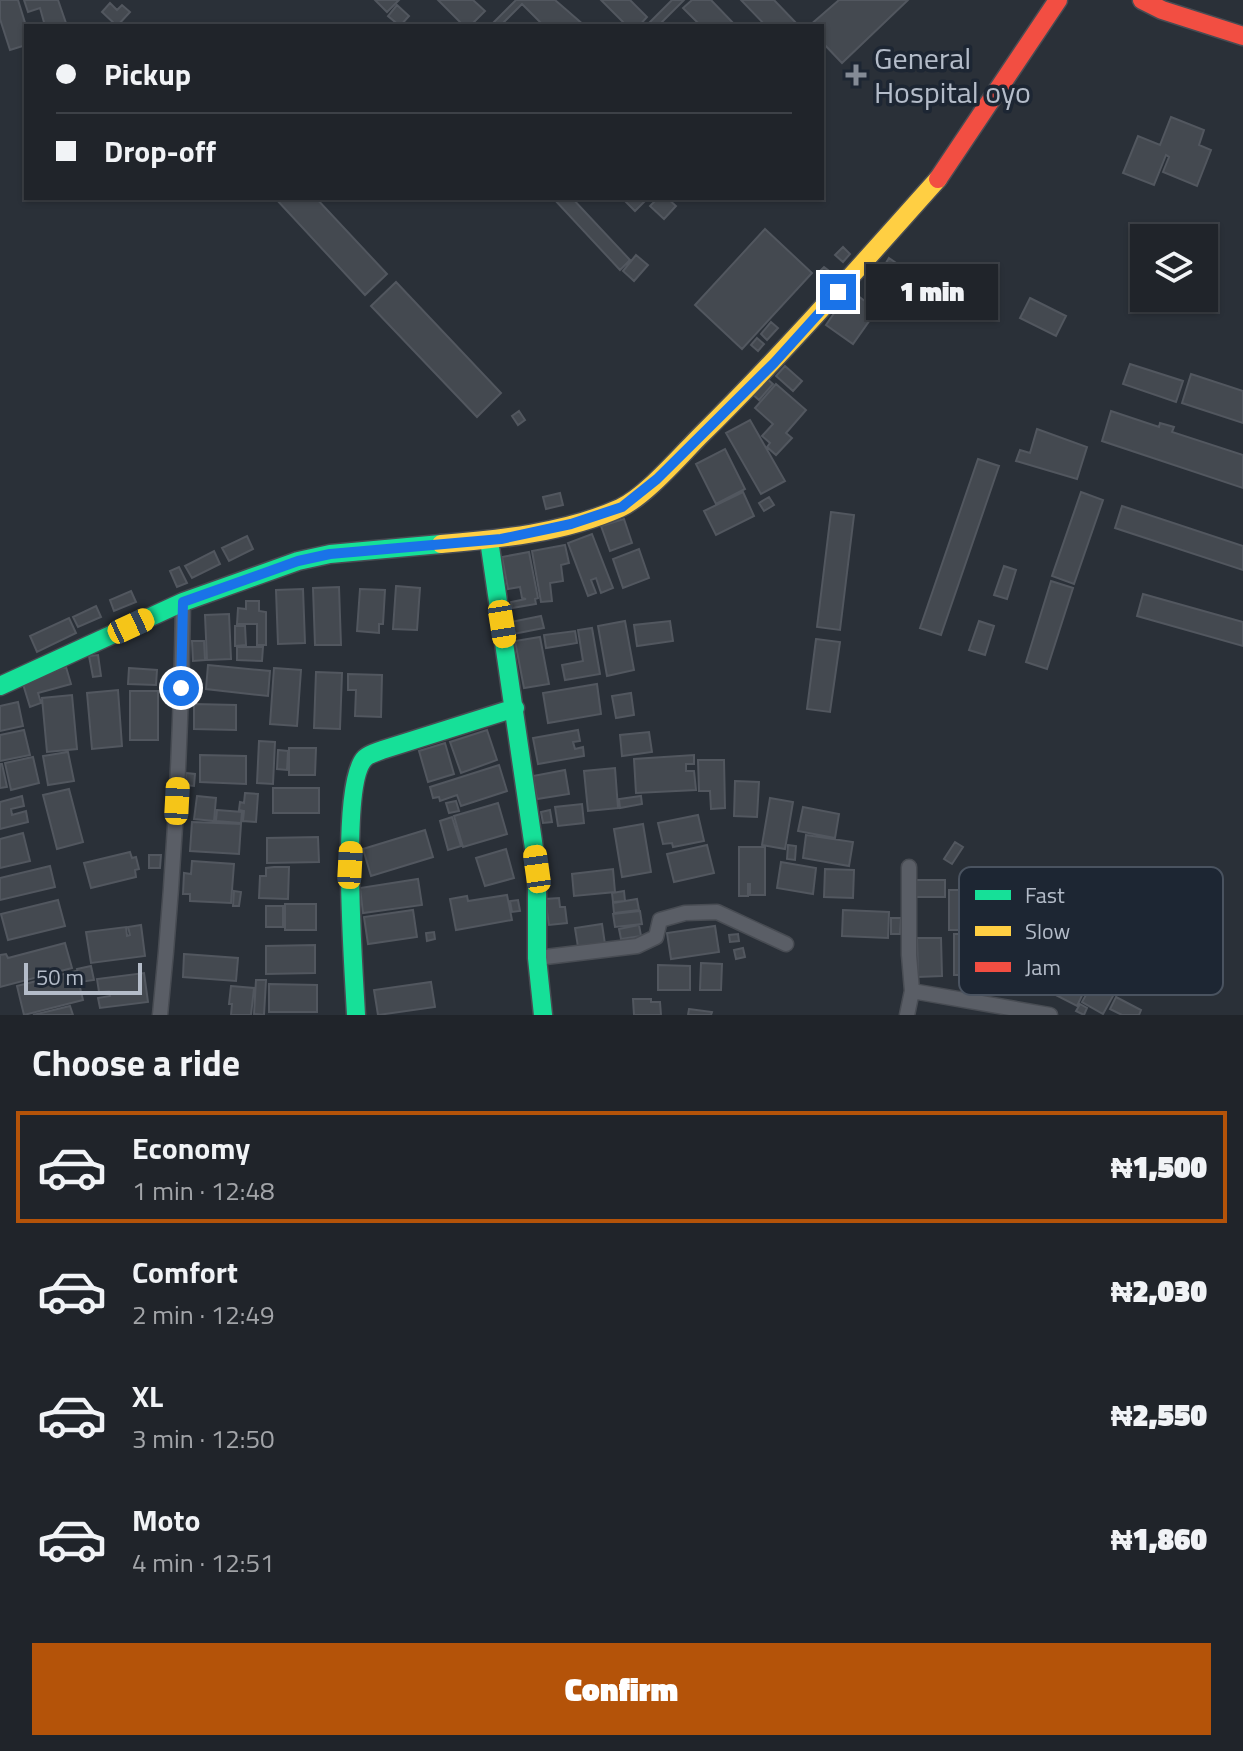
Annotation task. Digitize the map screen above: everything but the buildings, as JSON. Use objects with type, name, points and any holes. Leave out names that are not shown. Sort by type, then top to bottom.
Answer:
[{"type":"main road","points":[[0,686],[183,602],[298,561],[330,554],[489,540],[571,524],[622,507],[657,479],[774,363],[943,173],[1058,0]]},
{"type":"main road","points":[[1142,0],[1162,10],[1243,36]]},
{"type":"main road","points":[[489,540],[537,869],[537,958],[543,1015]]},
{"type":"main road","points":[[356,1015],[350,865],[355,778],[365,758],[515,708]]},
{"type":"street","points":[[160,1015],[171,913],[181,717],[183,602]]},
{"type":"street","points":[[907,1015],[912,991],[909,867]]},
{"type":"street","points":[[537,958],[637,946],[656,937],[660,920],[697,912],[717,912],[786,944]]},
{"type":"street","points":[[912,991],[1050,1015]]},
{"type":"traffic: fast","points":[[489,540],[537,869],[537,958],[543,1015]]},
{"type":"traffic: fast","points":[[0,686],[183,602],[298,561],[330,554],[441,544]]},
{"type":"traffic: fast","points":[[356,1015],[350,839],[357,774],[365,758],[515,708]]},
{"type":"traffic: slow","points":[[441,544],[554,529],[599,517],[641,494],[762,373],[938,179]]},
{"type":"traffic: jam","points":[[938,179],[1058,0]]},
{"type":"traffic: jam","points":[[1142,0],[1162,10],[1243,36]]},
{"type":"place","name":"General Hospital oyo","points":[[856,75]]},
{"type":"route","points":[[181,688],[183,602],[298,561],[330,554],[501,539],[571,524],[622,507],[657,479],[774,363],[838,292]]}]
